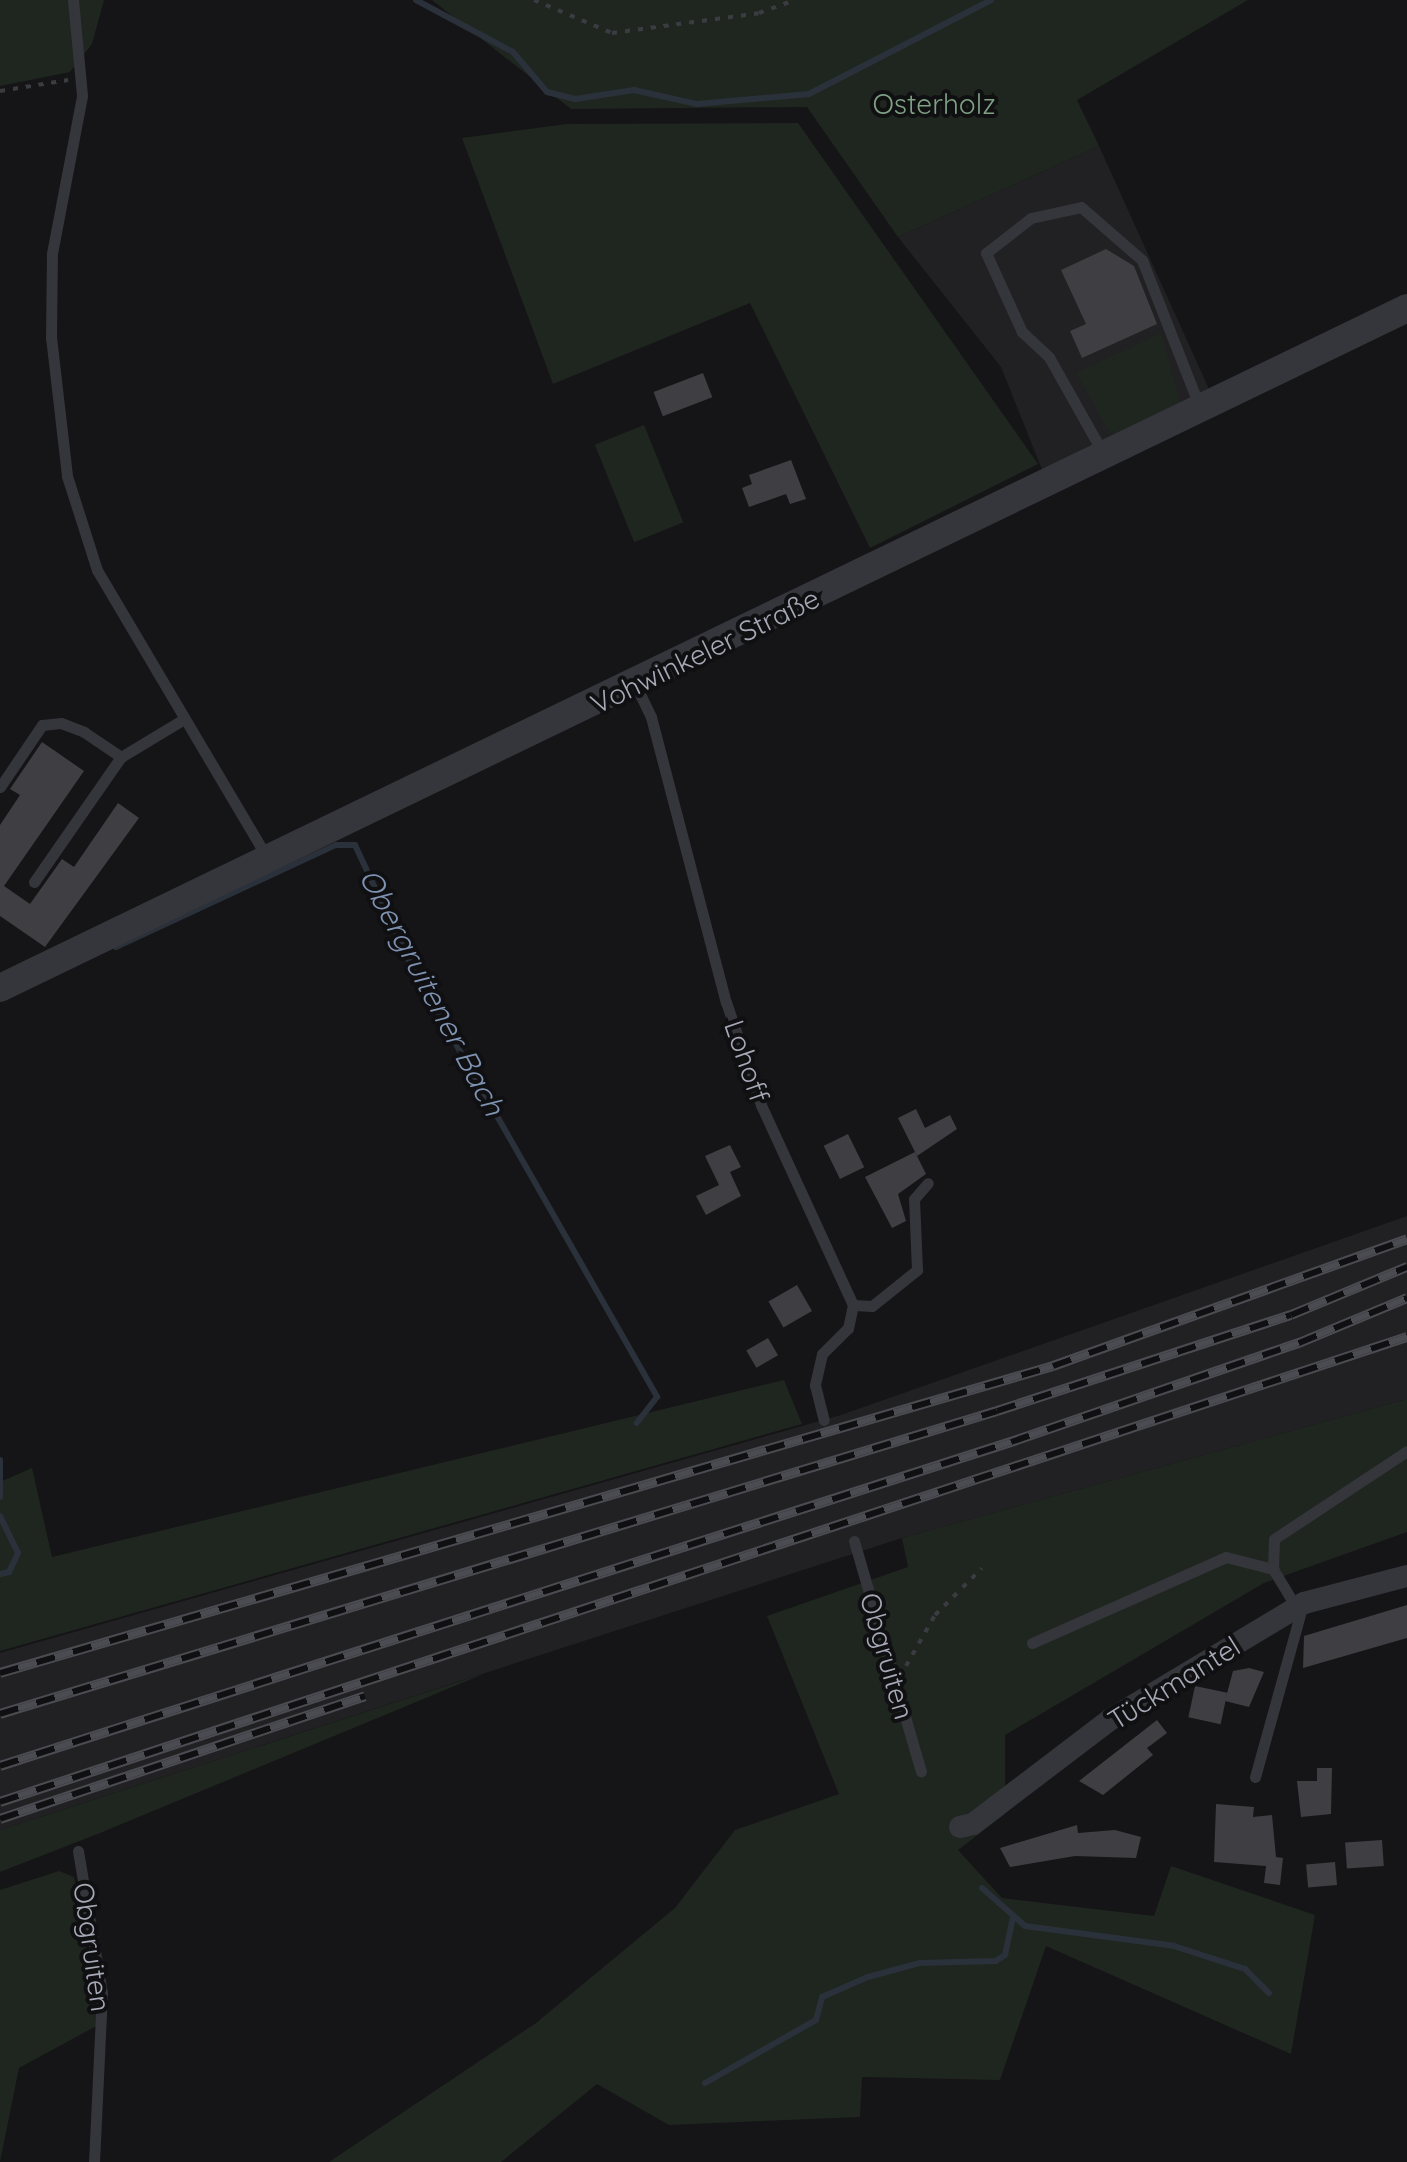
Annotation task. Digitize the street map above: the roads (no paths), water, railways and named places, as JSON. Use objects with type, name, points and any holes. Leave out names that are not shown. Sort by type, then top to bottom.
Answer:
[{"type":"street","name":"Vohwinkeler Straße","points":[[0,988],[1201,412],[1407,308]]},
{"type":"street","name":"Tückmantel","points":[[952,1822],[972,1824],[1112,1720],[1300,1605],[1407,1576]]},
{"type":"lane","points":[[73,0],[83,80],[52,254],[51,337],[67,476],[96,570],[269,861]]},
{"type":"lane","points":[[1104,456],[1049,358],[1022,332],[986,253],[1031,218],[1082,208],[1142,260],[1201,412]]},
{"type":"lane","name":"Lohoff","points":[[636,684],[651,717],[726,1002],[761,1104],[852,1305]]},
{"type":"lane","points":[[34,882],[121,757],[184,719]]},
{"type":"lane","points":[[0,787],[42,725],[61,723],[84,732],[121,757]]},
{"type":"lane","points":[[824,1420],[816,1385],[822,1354],[848,1328],[852,1305],[872,1306],[917,1270],[914,1199],[928,1183]]},
{"type":"lane","points":[[1255,1777],[1300,1605],[1274,1569],[1274,1539],[1407,1451]]},
{"type":"lane","name":"Obgruiten","points":[[854,1541],[921,1771]]},
{"type":"lane","points":[[1032,1643],[1226,1558],[1274,1569]]},
{"type":"lane","name":"Obgruiten","points":[[78,1851],[102,1992],[94,2162]]},
{"type":"waterway","points":[[416,0],[513,52],[547,92],[575,99],[634,90],[697,104],[809,94],[991,0]]},
{"type":"waterway","name":"Obergruitener Bach","points":[[116,947],[336,845],[355,845],[412,967],[657,1397],[637,1423]]},
{"type":"waterway","points":[[0,1460],[0,1497]]},
{"type":"waterway","points":[[0,1516],[18,1553],[9,1572],[0,1574]]},
{"type":"waterway","name":"Obergruitener Bach","points":[[982,1888],[1025,1926],[1174,1946],[1245,1969],[1269,1993]]},
{"type":"waterway","points":[[705,2083],[816,2020],[822,1997],[868,1977],[920,1963],[996,1961],[1005,1955],[1013,1916]]},
{"type":"railway","points":[[0,1673],[1053,1366],[1407,1239]]},
{"type":"railway","points":[[0,1714],[997,1411],[1291,1315],[1407,1267]]},
{"type":"railway","points":[[0,1766],[1011,1442],[1299,1343],[1407,1298]]},
{"type":"railway","points":[[0,1802],[1407,1337]]},
{"type":"railway","points":[[0,1819],[365,1696]]},
{"type":"park label","name":"Osterholz","points":[[934,104]]}]
